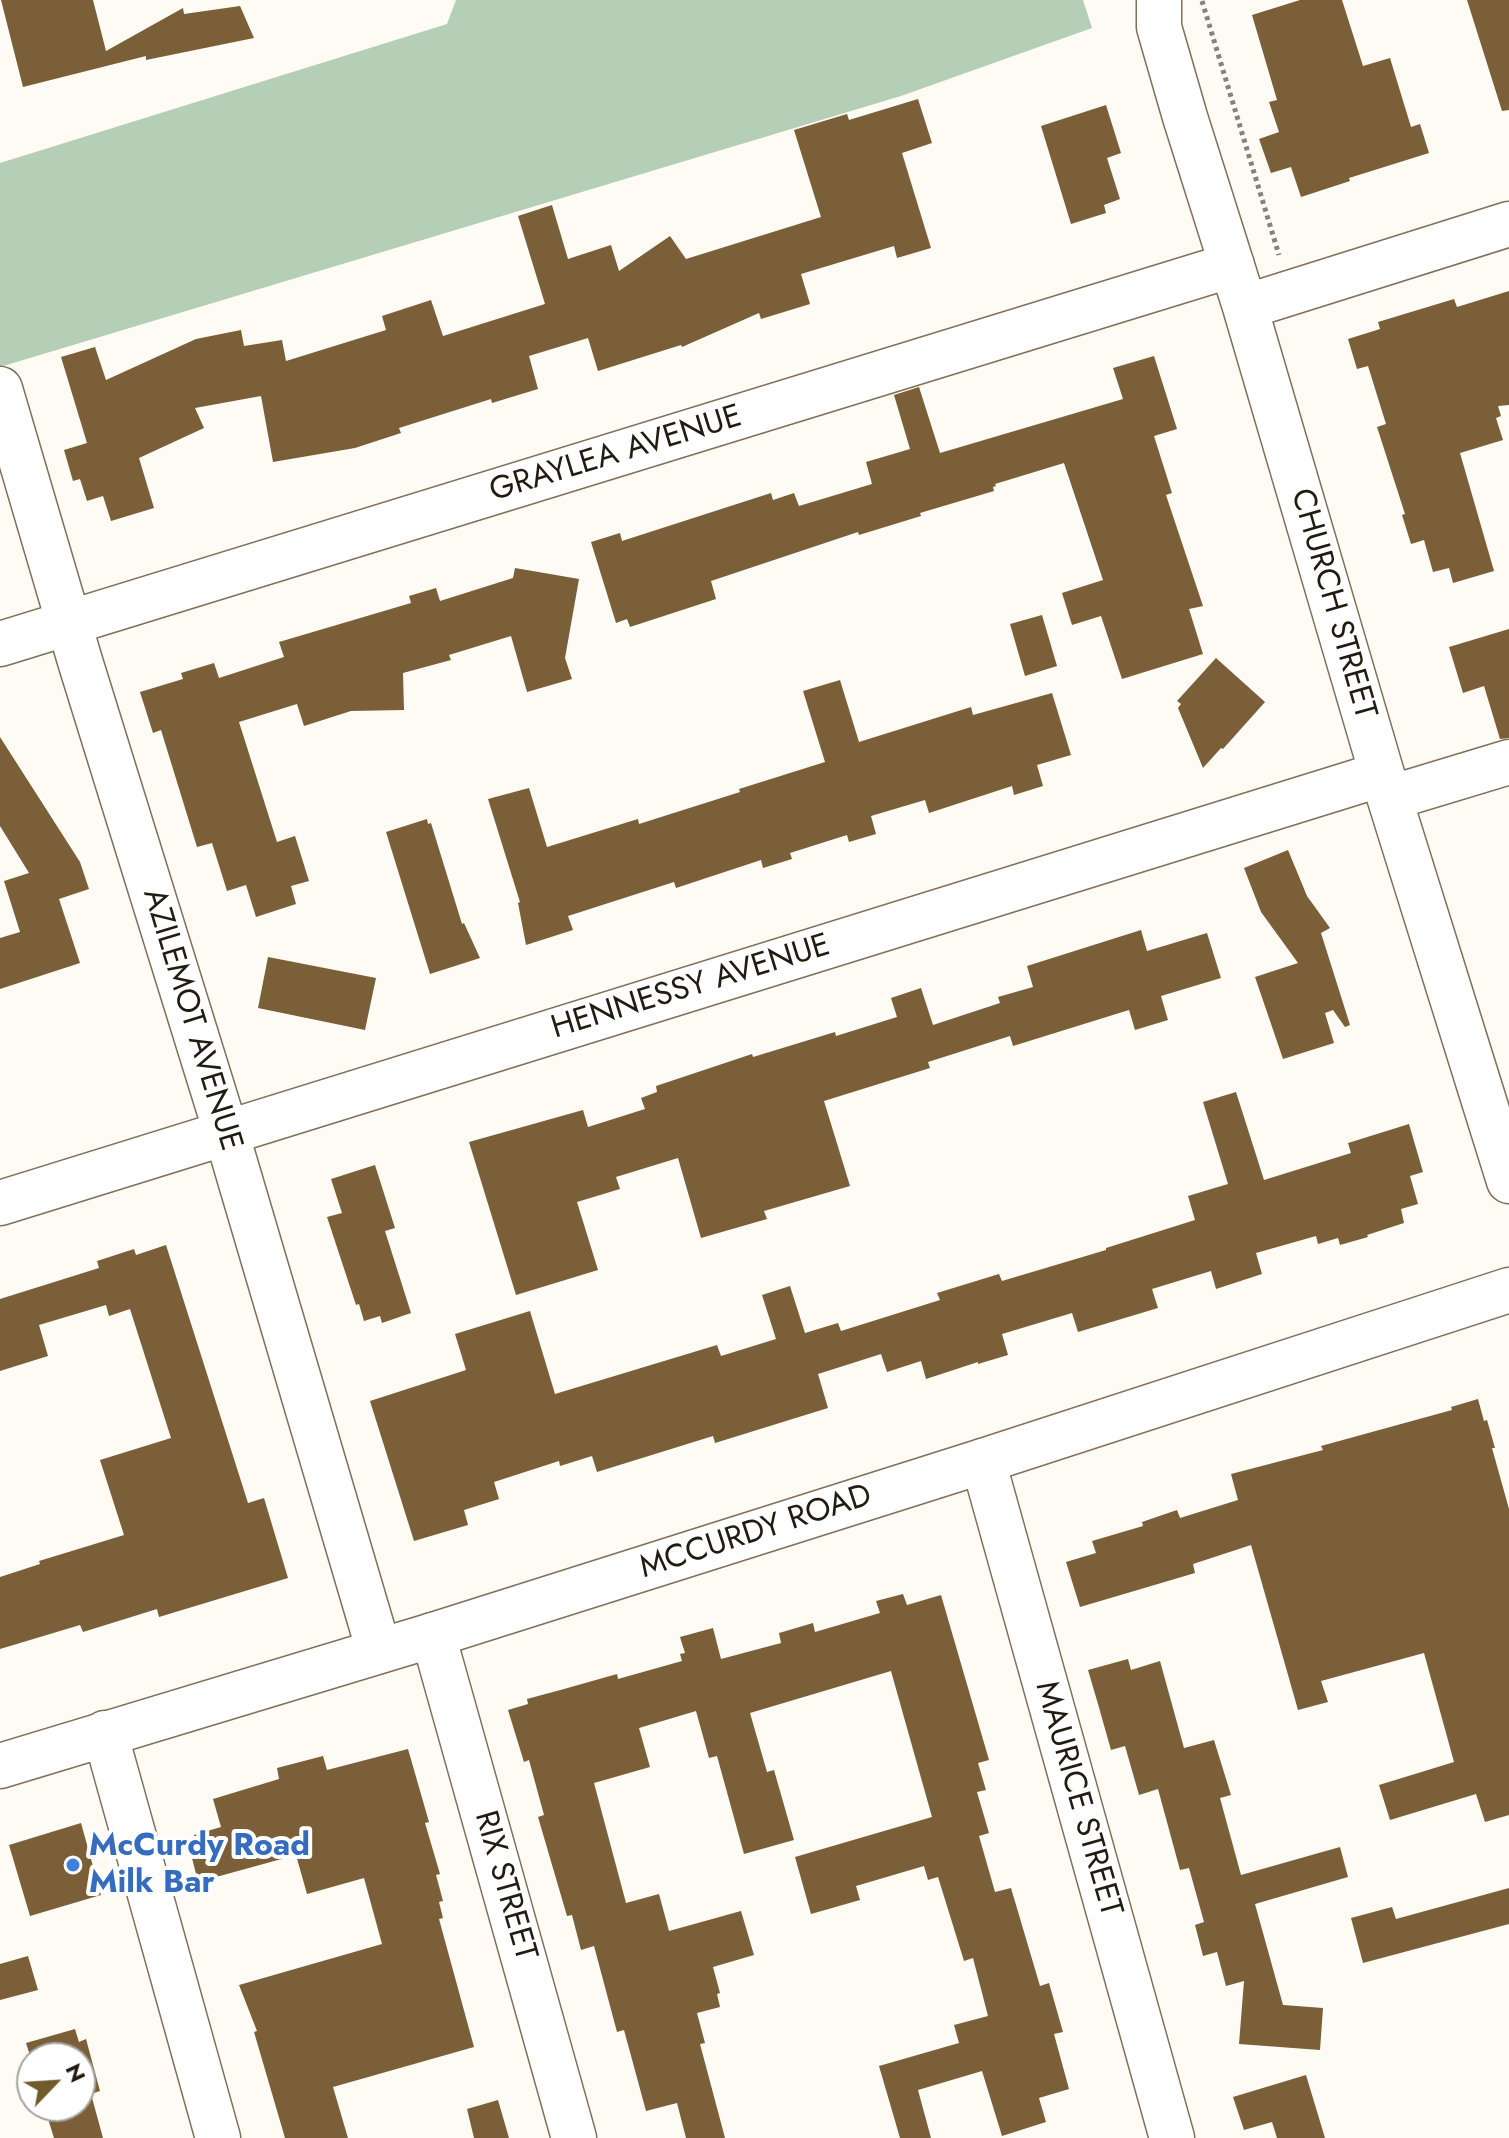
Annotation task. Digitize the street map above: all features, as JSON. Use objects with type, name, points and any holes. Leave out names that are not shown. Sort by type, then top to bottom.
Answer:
[{"type":"street","name":"CHURCH STREET","points":[[1153,9],[1245,307],[1386,786],[1509,1181]]},
{"type":"street","points":[[1245,307],[1509,224]]},
{"type":"street","name":"GRAYLEA AVENUE","points":[[0,644],[1232,265]]},
{"type":"street","name":"AZILEMOT AVENUE","points":[[0,389],[68,623],[226,1132],[379,1651]]},
{"type":"street","name":"HENNESSY AVENUE","points":[[0,1203],[226,1132],[1386,786],[1509,762]]},
{"type":"street","name":"MCCURDY ROAD","points":[[0,1766],[433,1635],[1509,1290]]},
{"type":"street","name":"MAURICE STREET","points":[[983,1461],[1172,2138]]},
{"type":"street","name":"RIX STREET","points":[[433,1635],[574,2138]]},
{"type":"street","points":[[105,1733],[218,2138]]},
{"type":"path","points":[[1201,0],[1281,260]]},
{"type":"green space","points":[[456,0],[1083,0],[1092,28],[901,96],[0,367],[0,163],[447,24]]},
{"type":"building","points":[[1,0],[93,0],[106,51],[183,8],[184,14],[240,6],[254,38],[146,60],[146,56],[23,87]]},
{"type":"building","points":[[1300,0],[1342,0],[1363,66],[1390,58],[1411,127],[1420,124],[1429,153],[1301,197],[1291,167],[1271,173],[1259,139],[1279,132],[1269,102],[1277,100],[1252,15]]},
{"type":"building","points":[[1467,0],[1509,0],[1509,110],[1502,111]]},
{"type":"building","points":[[918,99],[932,143],[902,153],[931,248],[897,258],[894,246],[801,274],[810,304],[761,319],[759,313],[682,347],[598,371],[588,338],[529,356],[538,389],[492,403],[491,399],[399,428],[401,433],[355,448],[273,462],[261,396],[195,408],[204,428],[139,458],[154,508],[111,521],[103,496],[87,501],[80,479],[73,481],[64,450],[87,443],[61,357],[95,347],[106,380],[196,339],[241,330],[244,346],[282,340],[286,361],[386,330],[382,316],[431,300],[443,336],[545,304],[518,216],[552,205],[568,259],[611,245],[619,271],[670,236],[686,259],[821,217],[794,130],[847,114],[849,120]]},
{"type":"building","points":[[1106,105],[1121,153],[1107,158],[1120,199],[1104,205],[1106,213],[1071,224],[1041,126]]},
{"type":"building","points":[[1509,291],[1509,405],[1498,406],[1501,416],[1496,418],[1503,440],[1460,453],[1494,571],[1453,583],[1449,568],[1433,572],[1424,540],[1411,544],[1402,515],[1405,514],[1377,427],[1386,424],[1368,366],[1357,369],[1348,339],[1380,329],[1378,322],[1454,299],[1457,307]]},
{"type":"building","points":[[1154,356],[1177,429],[1154,436],[1172,493],[1166,495],[1203,606],[1189,609],[1203,654],[1122,679],[1101,616],[1072,625],[1062,593],[1103,580],[1064,463],[995,484],[994,491],[920,513],[921,516],[859,535],[858,532],[711,581],[716,599],[630,627],[627,619],[616,623],[591,542],[620,533],[622,541],[771,493],[773,500],[794,493],[799,506],[872,484],[866,462],[910,449],[894,395],[919,387],[940,453],[1123,399],[1113,368]]},
{"type":"building","points":[[515,568],[579,579],[565,658],[572,679],[527,692],[511,636],[449,655],[451,660],[403,673],[404,710],[351,711],[304,726],[297,704],[239,722],[277,842],[295,836],[309,881],[291,886],[296,904],[256,917],[246,885],[227,891],[212,843],[197,847],[161,730],[153,733],[140,692],[183,679],[181,673],[214,663],[219,678],[284,657],[279,642],[411,603],[409,596],[436,588],[440,601],[513,578]]},
{"type":"building","points":[[1042,615],[1057,666],[1025,676],[1010,624]]},
{"type":"building","points":[[1509,629],[1509,738],[1500,739],[1484,686],[1463,693],[1449,647]]},
{"type":"building","points":[[1216,658],[1265,702],[1203,768],[1178,708],[1181,704],[1177,701]]},
{"type":"building","points":[[840,680],[859,742],[971,707],[973,715],[1052,693],[1071,755],[1037,765],[1043,786],[1014,795],[1012,786],[929,813],[925,800],[871,816],[876,834],[849,842],[847,835],[790,853],[792,859],[763,868],[761,860],[676,888],[674,882],[568,916],[573,930],[526,945],[520,902],[488,799],[529,788],[547,847],[638,819],[639,824],[740,792],[739,789],[825,762],[803,691]]},
{"type":"building","points":[[0,737],[80,862],[89,889],[59,899],[80,963],[0,989],[0,938],[20,932],[4,881],[29,873],[0,826]]},
{"type":"building","points":[[427,819],[428,824],[431,823],[462,924],[480,958],[430,974],[386,832]]},
{"type":"building","points":[[1288,850],[1307,896],[1330,928],[1321,933],[1350,1025],[1345,1027],[1333,1010],[1325,1013],[1334,1043],[1283,1059],[1255,977],[1298,963],[1261,912],[1244,868]]},
{"type":"building","points":[[1141,930],[1147,951],[1207,933],[1221,978],[1161,996],[1168,1020],[1135,1030],[1129,1010],[1013,1046],[1010,1036],[928,1062],[930,1068],[824,1101],[850,1186],[764,1211],[767,1219],[701,1238],[678,1158],[616,1177],[620,1189],[577,1202],[598,1270],[516,1295],[469,1142],[583,1110],[588,1127],[645,1109],[641,1098],[657,1092],[656,1086],[752,1054],[753,1057],[835,1032],[836,1036],[897,1017],[891,998],[921,988],[933,1025],[1000,1003],[998,997],[1033,987],[1027,966]]},
{"type":"building","points":[[268,957],[376,978],[365,1030],[258,1008]]},
{"type":"building","points":[[1236,1092],[1264,1180],[1351,1153],[1348,1143],[1409,1124],[1423,1172],[1410,1176],[1418,1204],[1401,1209],[1404,1223],[1368,1237],[1340,1245],[1338,1238],[1318,1244],[1316,1236],[1256,1253],[1262,1274],[1216,1289],[1211,1271],[1152,1289],[1158,1308],[1078,1332],[1072,1313],[1002,1334],[1008,1355],[926,1379],[921,1361],[887,1372],[881,1354],[818,1374],[828,1408],[715,1443],[713,1436],[597,1472],[592,1456],[560,1466],[559,1461],[494,1482],[499,1499],[464,1510],[468,1525],[414,1541],[370,1401],[466,1370],[455,1334],[530,1311],[555,1394],[717,1345],[721,1356],[776,1339],[762,1295],[790,1286],[805,1333],[838,1323],[841,1331],[940,1300],[937,1293],[999,1274],[1002,1281],[1106,1250],[1195,1220],[1188,1196],[1228,1184],[1203,1102]]},
{"type":"building","points":[[375,1165],[395,1228],[385,1231],[411,1313],[382,1323],[380,1316],[364,1321],[327,1217],[342,1213],[331,1179]]},
{"type":"building","points":[[166,1245],[248,1503],[264,1498],[288,1578],[159,1617],[157,1609],[83,1632],[80,1625],[0,1649],[0,1577],[40,1564],[39,1561],[124,1535],[100,1460],[171,1438],[130,1309],[109,1316],[106,1305],[39,1325],[48,1356],[0,1371],[0,1299],[99,1268],[97,1261],[134,1249],[136,1255]]},
{"type":"building","points":[[1478,1399],[1495,1448],[1492,1448],[1509,1509],[1509,1815],[1485,1822],[1476,1794],[1390,1820],[1379,1785],[1454,1762],[1424,1653],[1321,1681],[1328,1702],[1298,1710],[1251,1545],[1193,1564],[1195,1573],[1080,1607],[1066,1562],[1096,1553],[1092,1541],[1143,1526],[1142,1522],[1177,1510],[1180,1518],[1238,1500],[1231,1474],[1323,1450],[1321,1446],[1452,1410],[1451,1407]]},
{"type":"building","points":[[903,1594],[907,1605],[941,1595],[989,1760],[978,1763],[986,1790],[977,1792],[989,1833],[979,1836],[995,1892],[1011,1888],[1040,1986],[1049,1983],[1063,2032],[1054,2034],[1069,2089],[1039,2098],[1046,2122],[1002,2136],[982,2071],[918,2090],[931,2138],[900,2138],[879,2066],[959,2043],[954,2025],[988,2016],[973,1958],[964,1961],[938,1877],[928,1880],[924,1866],[856,1886],[860,1900],[811,1914],[795,1857],[932,1817],[891,1671],[750,1713],[767,1772],[774,1770],[794,1840],[744,1854],[717,1756],[709,1758],[696,1711],[639,1728],[650,1767],[594,1783],[626,1903],[659,1894],[669,1931],[741,1911],[754,1955],[713,1967],[720,1993],[717,1994],[720,2007],[697,2013],[705,2043],[700,2044],[725,2138],[686,2138],[677,2103],[646,2111],[624,2030],[617,2032],[594,1946],[581,1950],[572,1915],[567,1916],[538,1817],[544,1815],[529,1760],[524,1762],[508,1710],[528,1704],[527,1699],[617,1674],[618,1679],[682,1661],[680,1654],[685,1653],[680,1637],[713,1628],[721,1659],[781,1643],[779,1633],[813,1623],[815,1632],[880,1613],[876,1601]]},
{"type":"building","points":[[1128,1659],[1131,1670],[1160,1661],[1184,1748],[1214,1740],[1231,1795],[1220,1798],[1241,1875],[1340,1847],[1348,1877],[1255,1904],[1283,2005],[1323,2008],[1320,2050],[1239,2044],[1244,1981],[1226,1986],[1217,1952],[1203,1956],[1195,1925],[1204,1922],[1189,1868],[1180,1870],[1158,1789],[1139,1795],[1125,1746],[1111,1750],[1088,1670]]},
{"type":"building","points":[[408,1749],[440,1874],[436,1875],[443,1901],[439,1902],[443,1918],[439,1919],[474,2047],[333,2087],[348,2138],[285,2138],[254,2032],[257,2031],[239,1985],[382,1944],[364,1878],[307,1894],[296,1855],[198,1882],[191,1854],[199,1852],[194,1835],[221,1827],[213,1799],[279,1779],[277,1768],[323,1756],[327,1770]]},
{"type":"building","points":[[81,1823],[101,1895],[30,1916],[9,1845]]},
{"type":"building","points":[[1509,1888],[1509,1924],[1363,1963],[1351,1918],[1392,1907],[1396,1919]]},
{"type":"building","points":[[28,1956],[38,1990],[0,2000],[0,1964]]},
{"type":"building","points":[[75,2029],[79,2042],[30,2042]]},
{"type":"building","points":[[1306,2075],[1325,2138],[1277,2138],[1272,2122],[1244,2130],[1233,2097]]},
{"type":"building","points":[[498,2100],[509,2138],[474,2138],[467,2109]]},
{"type":"building","points":[[96,2112],[103,2138],[54,2138],[49,2122],[96,2122]]},
{"type":"place","name":"McCurdy Road Milk Bar","points":[[73,1865]]}]
